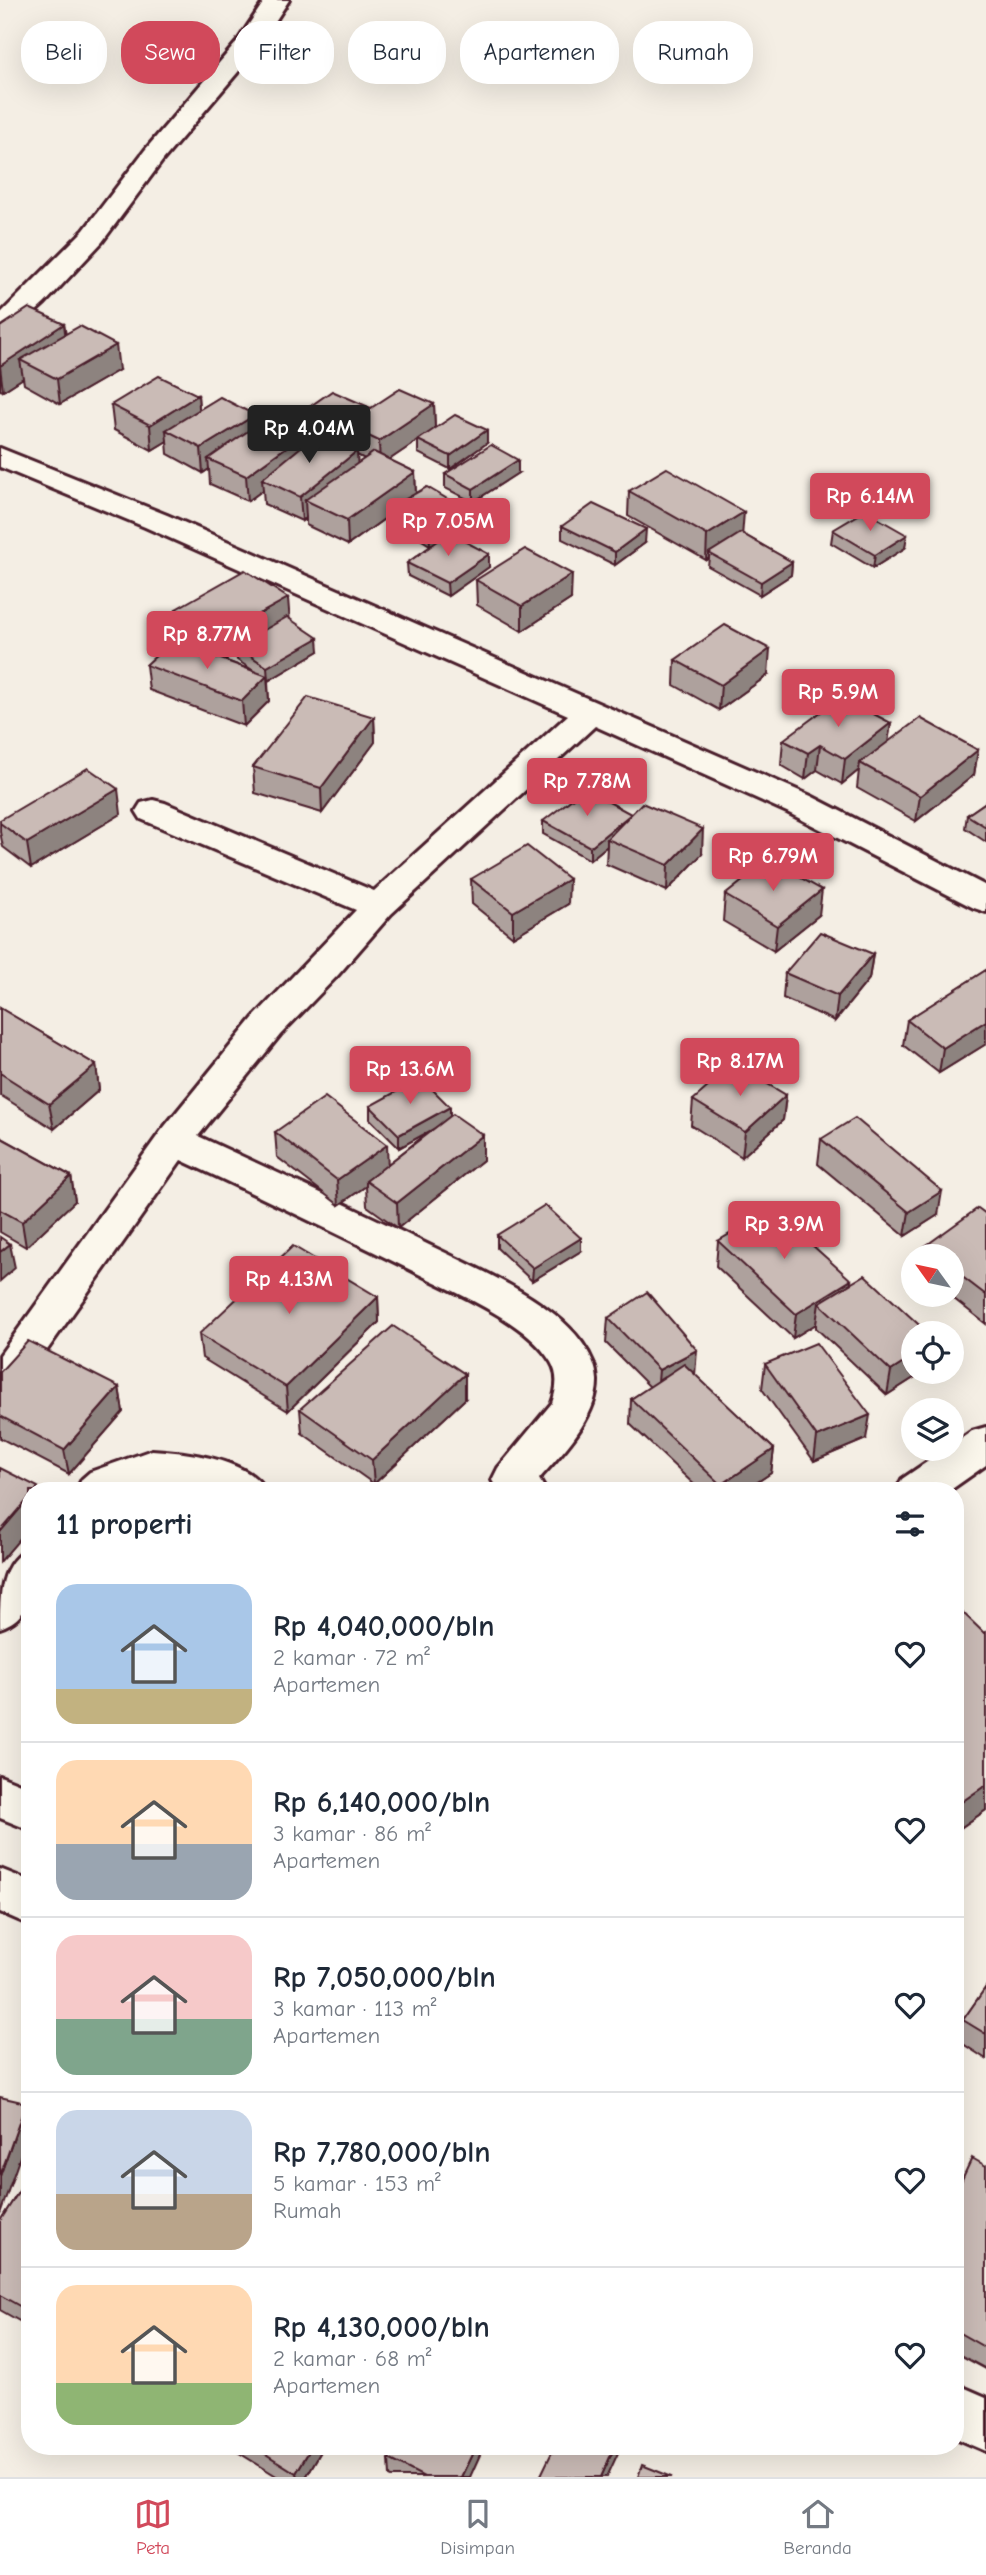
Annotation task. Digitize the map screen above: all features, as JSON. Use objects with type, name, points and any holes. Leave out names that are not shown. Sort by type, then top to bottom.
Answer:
[{"type":"street","points":[[0,329],[35,297],[93,236],[154,155],[246,47],[277,0]]},
{"type":"street","points":[[0,457],[156,521],[799,804],[986,900]]},
{"type":"street","points":[[0,1386],[174,1141],[267,1026],[326,966],[379,906],[591,712]]},
{"type":"street","points":[[153,811],[379,906]]},
{"type":"street","points":[[174,1141],[352,1222],[480,1287],[517,1309],[555,1338],[570,1358],[578,1380],[573,1400],[565,1418],[515,1482]]},
{"type":"street","points":[[930,1482],[986,1443]]},
{"type":"street","points":[[111,1482],[152,1467],[198,1470],[225,1482]]},
{"type":"street","points":[[0,1610],[21,1579]]},
{"type":"street","points":[[0,1796],[21,1806]]},
{"type":"street","points":[[0,1890],[21,1900]]},
{"type":"street","points":[[964,2414],[986,2425]]},
{"type":"building","points":[[29,308],[64,324],[0,366],[0,327]]},
{"type":"building","points":[[80,326],[116,345],[57,379],[20,360]]},
{"type":"building","points":[[159,376],[198,395],[150,425],[111,405]]},
{"type":"building","points":[[400,389],[434,404],[379,441],[345,425]]},
{"type":"building","points":[[332,391],[371,408],[345,425],[345,431],[337,436],[295,417]]},
{"type":"building","points":[[220,397],[255,415],[201,448],[166,430]]},
{"type":"building","points":[[455,415],[487,430],[450,456],[418,440]]},
{"type":"building","points":[[265,419],[303,435],[246,476],[208,459]]},
{"type":"building","points":[[318,433],[357,451],[300,497],[262,479]]},
{"type":"building","points":[[491,445],[518,460],[473,489],[445,474]]},
{"type":"building","points":[[374,452],[415,472],[347,520],[305,500]]},
{"type":"building","points":[[667,468],[744,512],[707,535],[629,491]]},
{"type":"building","points":[[427,487],[466,510],[429,531],[390,508]]},
{"type":"building","points":[[593,504],[646,529],[615,552],[562,526]]},
{"type":"building","points":[[865,511],[907,535],[875,555],[833,530]]},
{"type":"building","points":[[449,533],[489,554],[447,583],[407,563]]},
{"type":"building","points":[[741,533],[792,562],[761,582],[709,553]]},
{"type":"building","points":[[525,549],[572,574],[522,606],[476,580]]},
{"type":"building","points":[[245,570],[288,598],[218,637],[176,609]]},
{"type":"building","points":[[287,617],[318,638],[267,667],[236,646]]},
{"type":"building","points":[[725,625],[770,649],[721,685],[675,660]]},
{"type":"building","points":[[172,641],[267,676],[242,701],[146,665]]},
{"type":"building","points":[[308,697],[374,717],[321,788],[253,767]]},
{"type":"building","points":[[841,697],[891,723],[845,759],[820,745],[808,753],[783,740]]},
{"type":"building","points":[[920,718],[978,750],[920,796],[860,763]]},
{"type":"building","points":[[88,768],[118,789],[27,843],[0,823],[0,820]]},
{"type":"building","points":[[585,789],[631,814],[590,847],[543,821]]},
{"type":"building","points":[[986,802],[986,827],[967,815]]},
{"type":"building","points":[[642,803],[703,829],[668,865],[607,839]]},
{"type":"building","points":[[527,846],[569,879],[513,912],[471,879]]},
{"type":"building","points":[[769,860],[822,890],[777,926],[725,895]]},
{"type":"building","points":[[820,932],[873,954],[838,996],[785,973]]},
{"type":"building","points":[[986,970],[986,1021],[943,1048],[907,1020]]},
{"type":"building","points":[[0,1008],[96,1065],[49,1104],[0,1073]]},
{"type":"building","points":[[734,1064],[786,1095],[745,1132],[693,1100]]},
{"type":"building","points":[[421,1078],[450,1107],[399,1135],[370,1106]]},
{"type":"building","points":[[325,1097],[387,1145],[337,1180],[275,1132]]},
{"type":"building","points":[[453,1114],[483,1135],[397,1203],[366,1181]]},
{"type":"building","points":[[855,1118],[942,1191],[909,1212],[821,1139]]},
{"type":"building","points":[[0,1137],[71,1176],[22,1222],[0,1210]]},
{"type":"building","points":[[545,1205],[581,1238],[533,1268],[497,1235]]},
{"type":"building","points":[[978,1208],[986,1214],[986,1295],[964,1278],[964,1244],[928,1244]]},
{"type":"building","points":[[772,1209],[851,1280],[796,1314],[718,1241]]},
{"type":"building","points":[[0,1237],[10,1244],[0,1252]]},
{"type":"building","points":[[293,1246],[378,1297],[286,1387],[199,1334]]},
{"type":"building","points":[[865,1275],[915,1321],[901,1321],[901,1364],[891,1371],[819,1303]]},
{"type":"building","points":[[647,1292],[697,1350],[659,1370],[608,1318]]},
{"type":"building","points":[[393,1326],[465,1374],[372,1460],[300,1409]]},
{"type":"building","points":[[28,1341],[119,1387],[64,1450],[0,1416],[0,1372]]},
{"type":"building","points":[[816,1343],[870,1415],[817,1437],[765,1364]]},
{"type":"building","points":[[684,1364],[774,1449],[725,1482],[718,1482],[631,1399]]},
{"type":"building","points":[[0,1468],[28,1482],[21,1482],[21,1508],[0,1532]]},
{"type":"building","points":[[964,1614],[986,1632],[986,1785],[964,1800]]},
{"type":"building","points":[[986,1987],[986,2034],[964,2019]]},
{"type":"building","points":[[0,2097],[21,2102],[21,2117],[0,2176]]},
{"type":"building","points":[[972,2158],[986,2166],[986,2348],[964,2336],[964,2175]]},
{"type":"building","points":[[21,2188],[21,2307],[0,2295],[0,2221]]},
{"type":"building","points":[[267,2455],[307,2455],[296,2473]]},
{"type":"building","points":[[391,2455],[472,2455],[461,2477],[424,2477],[389,2459]]},
{"type":"building","points":[[551,2455],[611,2455],[601,2477],[540,2477]]},
{"type":"building","points":[[642,2465],[672,2477],[638,2477]]}]
